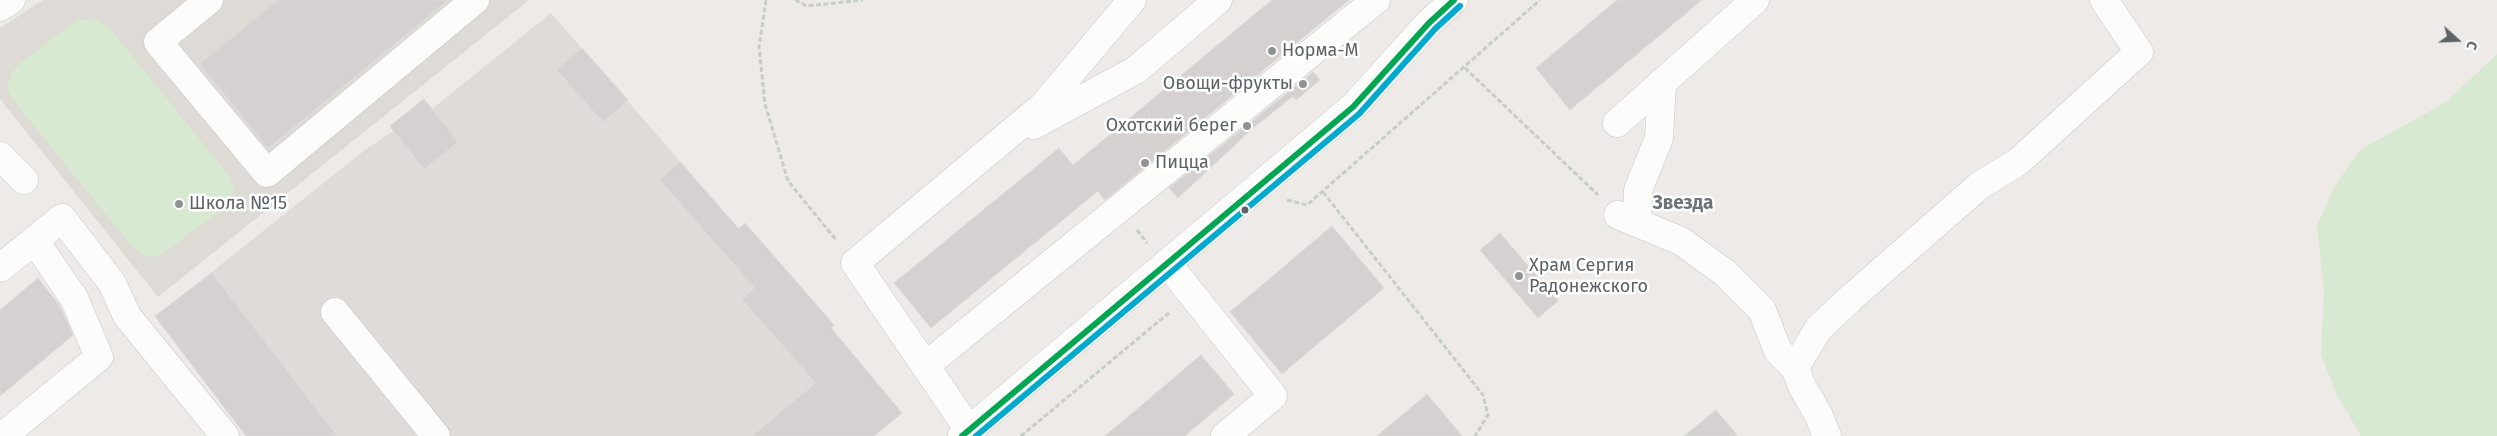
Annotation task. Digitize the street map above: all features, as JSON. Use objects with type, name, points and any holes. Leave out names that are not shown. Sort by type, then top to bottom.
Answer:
[{"type":"street","points":[[0,7],[11,0]]},
{"type":"street","points":[[209,0],[158,42],[267,173],[475,0]]},
{"type":"street","points":[[1132,0],[1042,106],[855,263],[925,366],[966,433],[1353,107],[1429,23],[1454,0]]},
{"type":"street","points":[[994,147],[1136,70],[1218,0]]},
{"type":"street","points":[[1616,122],[1755,0]]},
{"type":"street","points":[[1795,368],[1818,329],[1852,297],[1979,186],[2018,162],[2139,52],[2104,0]]},
{"type":"street","points":[[925,366],[1372,1]]},
{"type":"street","points":[[1662,82],[1659,138],[1628,219],[1681,241],[1725,273],[1762,310],[1778,350],[1795,368],[1802,386],[1819,416],[1826,436]]},
{"type":"street","points":[[0,156],[24,180]]},
{"type":"street","points":[[0,268],[62,218],[112,284],[127,316],[225,436]]},
{"type":"street","points":[[3,436],[99,356],[74,298],[34,240]]},
{"type":"street","points":[[1167,263],[1273,396],[1224,436]]},
{"type":"street","points":[[335,312],[436,436]]},
{"type":"path","points":[[766,0],[759,48],[765,104],[788,181],[855,263]]},
{"type":"path","points":[[795,0],[808,6],[863,0]]},
{"type":"path","points":[[1279,206],[1286,200],[1307,205],[1465,68],[1540,0]]},
{"type":"path","points":[[1465,68],[1628,219]]},
{"type":"path","points":[[1323,192],[1483,395],[1488,415],[1475,436]]},
{"type":"path","points":[[1021,436],[1167,315],[1189,291]]},
{"type":"shaded area","name":"Школа №15","points":[[43,0],[529,0],[158,297],[0,99],[0,28]]},
{"type":"shaded area","points":[[551,13],[738,228],[745,223],[834,325],[831,328],[874,436],[246,436],[155,317],[365,150],[393,131],[390,126],[424,99],[432,109]]},
{"type":"green space","points":[[95,19],[109,27],[231,178],[234,189],[228,205],[158,257],[145,256],[134,249],[12,99],[7,88],[11,74],[20,63],[77,20]]},
{"type":"green space","points":[[2497,54],[2497,436],[2361,436],[2337,395],[2321,355],[2324,292],[2317,225],[2335,186],[2360,150],[2446,102]]},
{"type":"building","points":[[278,0],[448,0],[268,148],[200,64]]},
{"type":"building","points":[[1272,0],[1349,0],[1105,200],[1098,191],[931,328],[894,283],[1059,148],[1073,165]]},
{"type":"building","points":[[1617,0],[1702,0],[1570,110],[1536,68]]},
{"type":"building","points":[[582,48],[628,100],[603,122],[557,70]]},
{"type":"building","points":[[1313,72],[1320,80],[1296,100],[1293,96],[1251,130],[1178,198],[1169,188]]},
{"type":"building","points":[[424,99],[458,142],[424,169],[390,126]]},
{"type":"building","points":[[680,162],[739,229],[745,223],[834,325],[831,328],[902,413],[874,436],[752,436],[816,383],[742,299],[755,288],[660,180]]},
{"type":"building","points":[[1332,226],[1384,288],[1282,374],[1230,312]]},
{"type":"building","name":"Храм Сергия Радонежского","points":[[1500,233],[1558,301],[1538,318],[1480,250]]},
{"type":"building","points":[[212,273],[337,436],[246,436],[155,316]]},
{"type":"building","points":[[38,278],[60,306],[73,335],[0,396],[0,310]]},
{"type":"building","points":[[1201,355],[1234,394],[1185,436],[1105,436]]},
{"type":"building","points":[[1427,394],[1462,436],[1377,436]]},
{"type":"building","points":[[1716,410],[1738,436],[1684,436]]},
{"type":"transit line","points":[[962,436],[1353,107],[1429,23],[1454,0]]},
{"type":"transit line","points":[[976,436],[1359,114],[1435,29],[1460,6]]},
{"type":"place","name":"Норма-М","points":[[1272,51]]},
{"type":"place","name":"Овощи-фрукты","points":[[1303,84]]},
{"type":"place","name":"Охотский берег","points":[[1247,126]]},
{"type":"place","name":"Пицца","points":[[1145,163]]},
{"type":"place","name":"Школа №15","points":[[179,204]]},
{"type":"place","name":"Храм Сергия Радонежского","points":[[1519,276]]},
{"type":"district","name":"Звезда","points":[[1683,204]]}]
